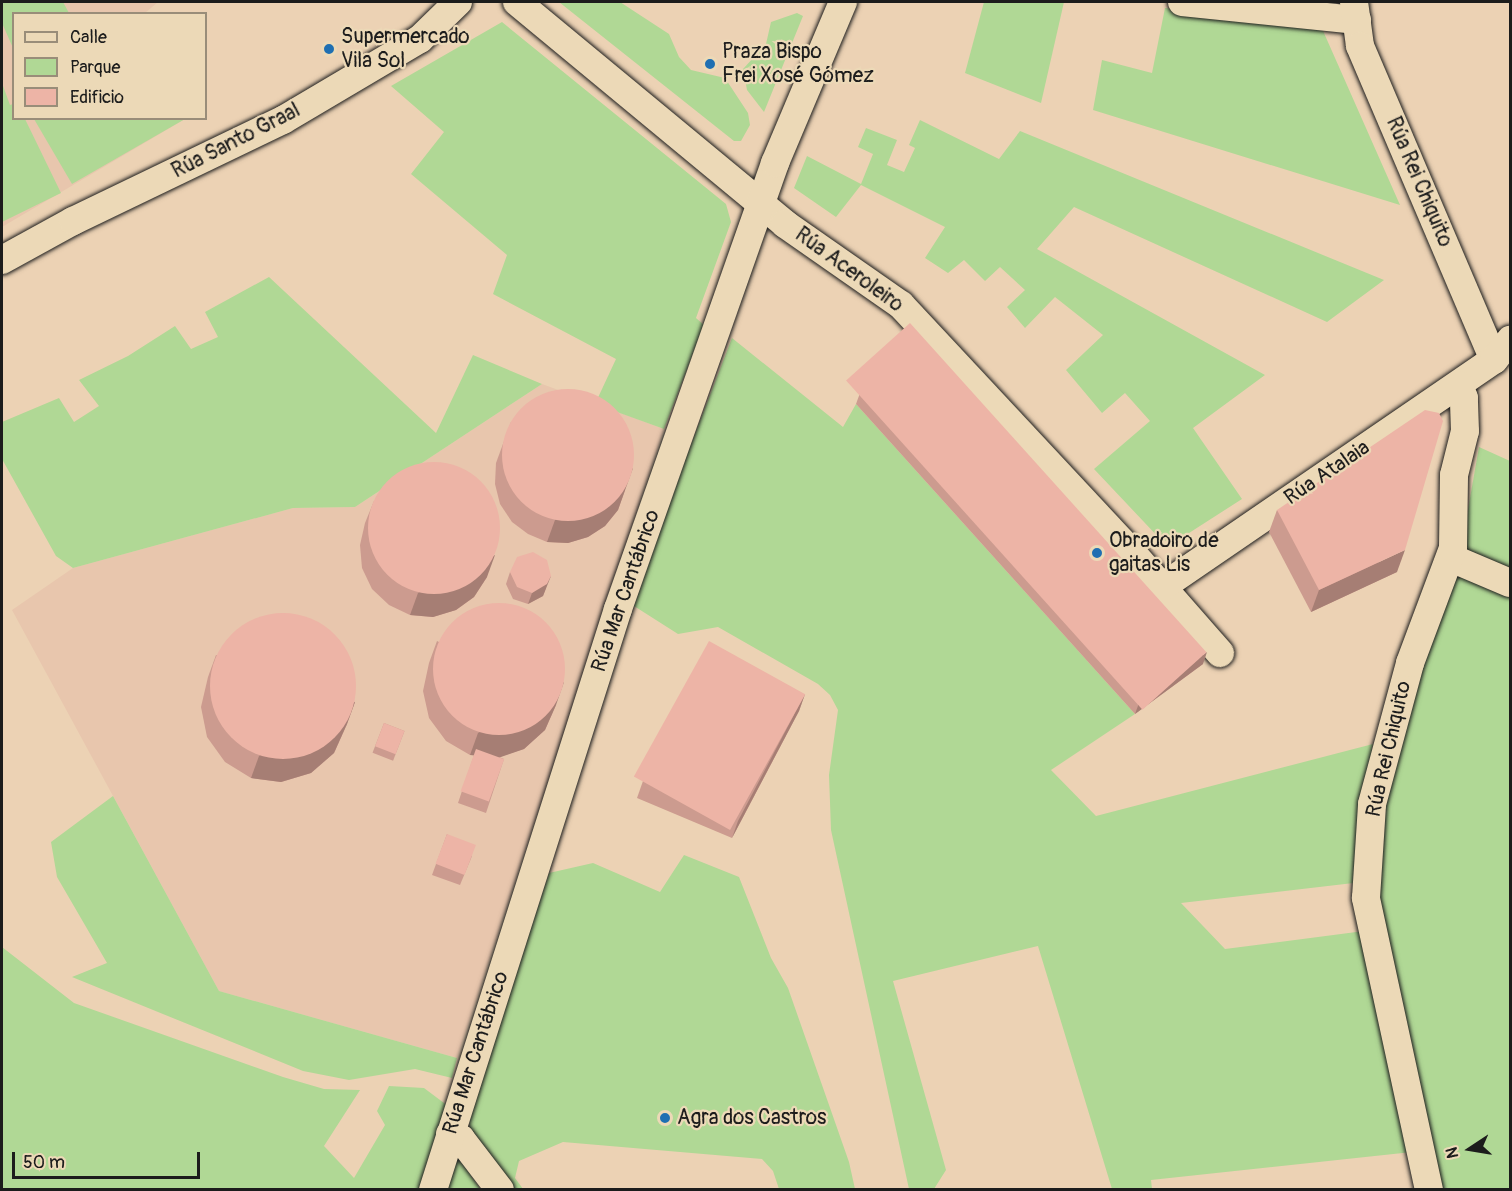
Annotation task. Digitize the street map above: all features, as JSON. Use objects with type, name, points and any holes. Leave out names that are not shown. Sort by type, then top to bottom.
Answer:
[{"type":"street","name":"Rúa Santo Graal","points":[[2,260],[73,221],[283,120],[420,39],[458,2]]},
{"type":"street","name":"Rúa Aceroleiro","points":[[517,2],[762,204],[901,305],[1162,587],[1220,653]]},
{"type":"street","name":"Rúa Mar Cantábrico","points":[[433,1190],[618,609],[775,163],[843,2]]},
{"type":"street","points":[[1182,2],[1355,11]]},
{"type":"street","name":"Rúa Rei Chiquito","points":[[1355,11],[1360,46],[1506,347]]},
{"type":"street","name":"Rúa Atalaia","points":[[1162,587],[1459,385],[1506,347]]},
{"type":"street","name":"Rúa Rei Chiquito","points":[[1429,1190],[1366,898],[1372,804],[1410,663],[1451,558],[1454,475],[1465,431],[1464,398],[1459,385]]},
{"type":"street","points":[[1451,558],[1510,582]]},
{"type":"street","points":[[450,1134],[461,1139],[500,1190]]},
{"type":"shaded area","points":[[2,2],[158,2],[146,12],[12,12],[12,120],[183,120],[2,227]]},
{"type":"shaded area","points":[[542,384],[664,429],[457,1058],[219,991],[12,610],[73,568],[293,508],[355,507]]},
{"type":"green space","points":[[2,2],[63,2],[68,12],[12,12],[12,46],[2,23]]},
{"type":"green space","points":[[559,2],[620,2],[669,34],[679,57],[691,70],[725,78],[748,113],[750,125],[741,141],[734,141]]},
{"type":"green space","points":[[984,2],[1064,2],[1041,103],[965,73]]},
{"type":"green space","points":[[1165,8],[1320,24],[1400,205],[1093,110],[1102,60],[1152,73]]},
{"type":"green space","points":[[797,13],[803,16],[764,112],[747,90],[743,69],[766,44],[771,22]]},
{"type":"green space","points":[[502,22],[726,204],[731,222],[696,318],[704,325],[664,429],[595,404],[616,359],[493,294],[507,255],[411,174],[444,132],[391,86]]},
{"type":"green space","points":[[2,83],[10,105],[12,104],[12,120],[25,120],[61,193],[2,222]]},
{"type":"green space","points":[[35,120],[183,120],[72,184]]},
{"type":"green space","points":[[920,120],[999,159],[1020,131],[1384,280],[1327,322],[1074,207],[1037,249],[1265,375],[1193,428],[1242,499],[1175,542],[1161,540],[1094,469],[1150,421],[1125,393],[1102,413],[1066,370],[1103,335],[1055,297],[1025,328],[1007,307],[1025,290],[1000,267],[985,281],[964,260],[948,273],[925,258],[945,227],[861,185],[836,217],[794,188],[807,156],[861,184],[873,154],[858,147],[866,128],[897,140],[887,165],[904,172],[915,148],[909,145]]},
{"type":"green space","points":[[269,277],[436,433],[473,355],[542,384],[355,507],[293,508],[73,568],[56,556],[2,459],[2,422],[59,398],[74,422],[99,406],[79,380],[128,356],[175,326],[191,349],[218,337],[205,312]]},
{"type":"green space","points":[[732,338],[843,427],[856,404],[1135,714],[1051,770],[1096,816],[1373,744],[1365,806],[1362,882],[1181,903],[1225,949],[1364,931],[1412,1152],[1151,1180],[1152,1189],[1112,1189],[1038,946],[893,981],[946,1170],[934,1189],[909,1189],[831,830],[829,775],[838,710],[830,695],[818,684],[718,627],[678,634],[634,606],[666,509]]},
{"type":"green space","points":[[1479,447],[1510,461],[1510,576],[1461,549]]},
{"type":"green space","points":[[1454,566],[1510,590],[1510,1189],[1438,1190],[1371,875],[1380,787]]},
{"type":"green space","points":[[113,796],[219,991],[457,1058],[452,1078],[415,1069],[349,1080],[303,1071],[72,977],[107,963],[57,877],[51,842]]},
{"type":"green space","points":[[684,855],[739,877],[771,958],[788,988],[849,1162],[855,1189],[779,1189],[773,1171],[762,1159],[563,1142],[519,1161],[515,1178],[523,1189],[507,1189],[470,1133],[469,1114],[549,873],[593,863],[660,892]]},
{"type":"green space","points":[[2,947],[74,1003],[283,1077],[324,1089],[360,1090],[324,1146],[354,1178],[385,1125],[377,1111],[389,1086],[424,1088],[448,1106],[421,1189],[2,1189]]},
{"type":"green space","points":[[456,1153],[480,1189],[443,1189]]},
{"type":"building","points":[[910,323],[1206,652],[1143,710],[846,381]]},
{"type":"building","points":[[568,389],[593,394],[614,409],[629,430],[634,455],[629,480],[614,501],[593,516],[568,521],[543,516],[522,501],[507,480],[502,455],[507,430],[522,409],[543,394]]},
{"type":"building","points":[[1425,410],[1439,413],[1443,421],[1405,550],[1319,590],[1277,510]]},
{"type":"building","points":[[434,462],[459,467],[481,481],[495,503],[500,528],[495,553],[481,575],[459,589],[434,594],[409,589],[387,575],[373,553],[368,528],[373,503],[387,481],[409,467]]},
{"type":"building","points":[[533,552],[547,560],[551,576],[547,584],[532,593],[517,587],[510,572],[517,557]]},
{"type":"building","points":[[499,603],[524,608],[546,622],[560,644],[565,669],[560,694],[546,716],[524,730],[499,735],[474,730],[452,716],[438,694],[433,669],[438,644],[452,622],[474,608]]},
{"type":"building","points":[[283,613],[297,614],[311,619],[324,625],[335,634],[344,645],[350,658],[355,672],[355,700],[350,714],[344,727],[335,738],[324,747],[311,753],[297,758],[283,759],[269,758],[255,753],[242,747],[231,738],[222,727],[216,714],[211,700],[210,686],[211,672],[216,658],[222,645],[231,634],[242,625],[255,619],[269,614]]},
{"type":"building","points":[[709,641],[805,694],[730,830],[634,777]]},
{"type":"building","points":[[384,723],[405,731],[396,754],[375,746]]},
{"type":"building","points":[[476,749],[504,759],[489,802],[461,791]]},
{"type":"building","points":[[447,834],[476,845],[464,875],[436,864]]},
{"type":"place","name":"Supermercado Vila Sol","points":[[329,49]]},
{"type":"place","name":"Praza Bispo Frei Xosé Gómez","points":[[710,64]]},
{"type":"place","name":"Obradoiro de gaitas Lis","points":[[1097,553]]},
{"type":"place","name":"Agra dos Castros","points":[[665,1118]]}]
